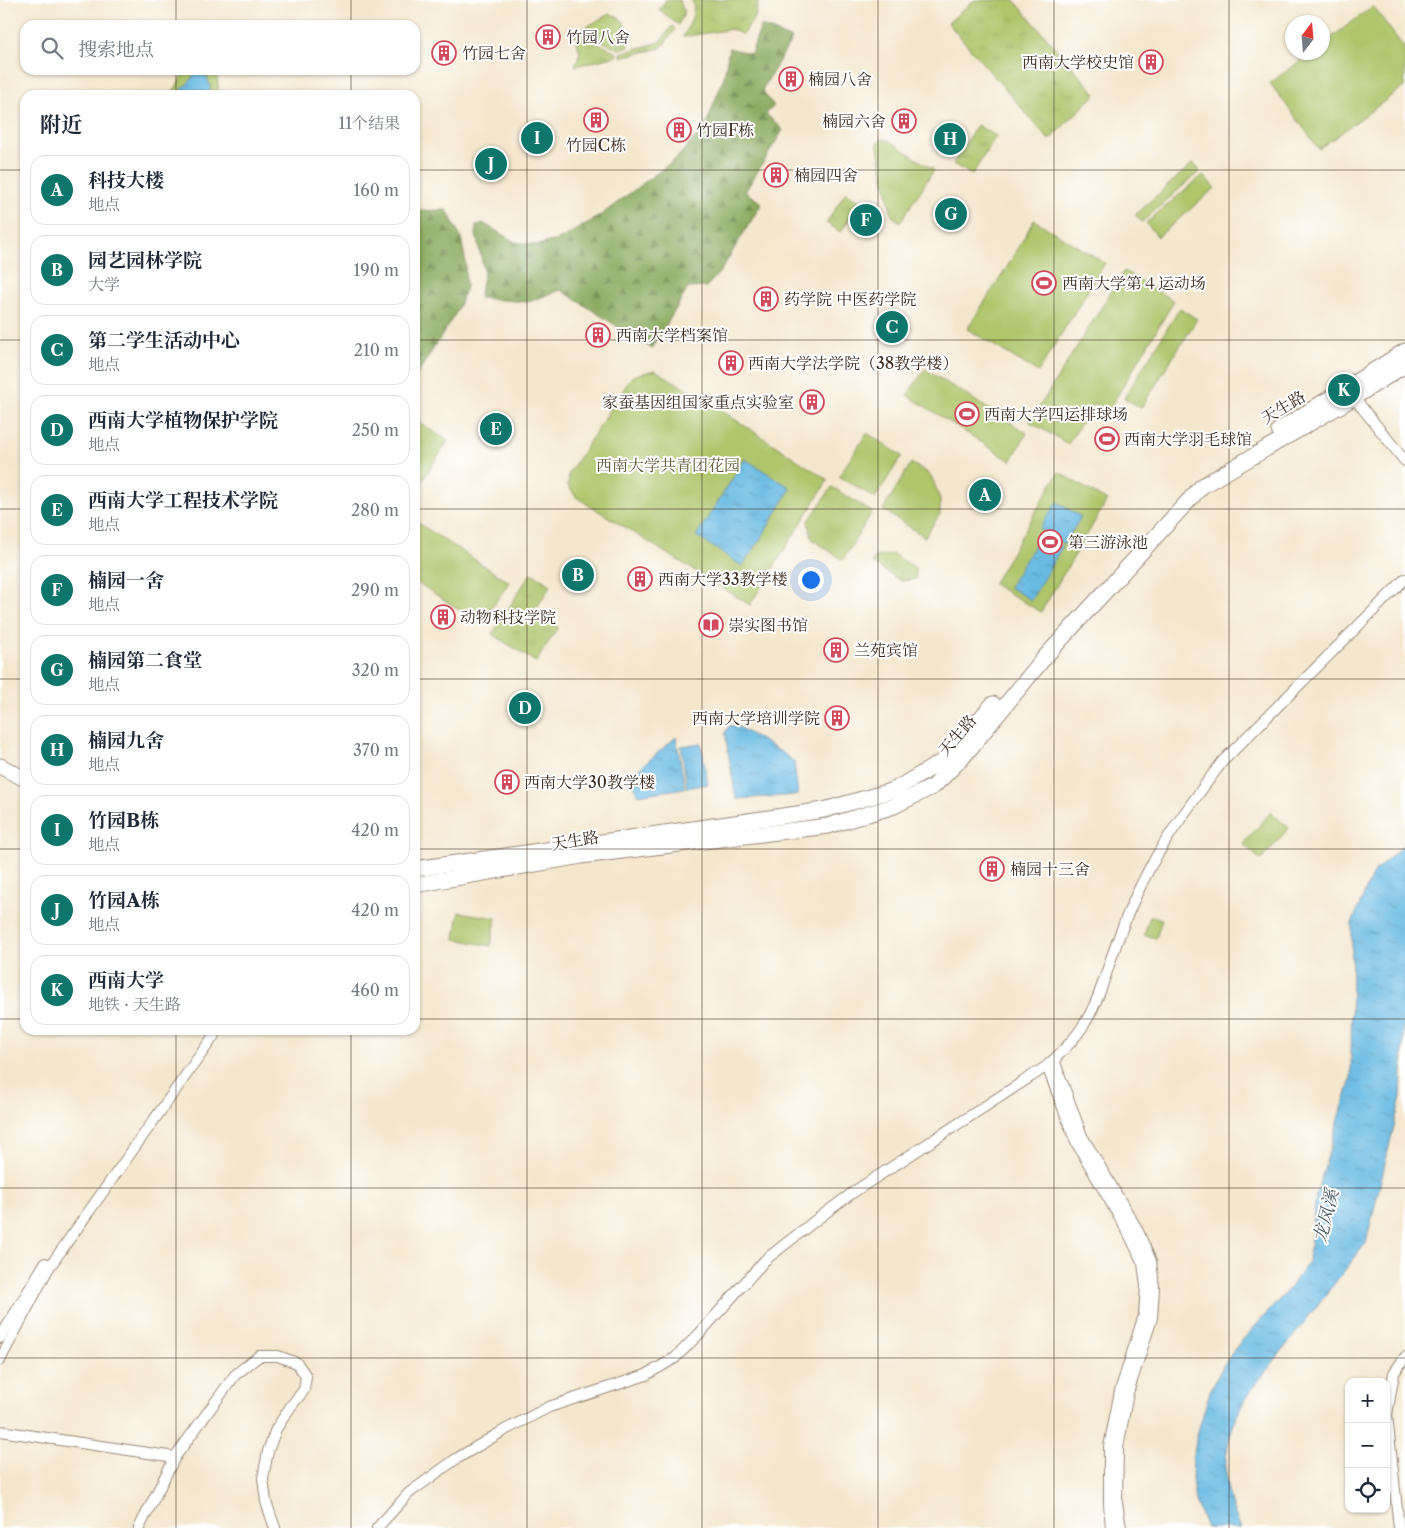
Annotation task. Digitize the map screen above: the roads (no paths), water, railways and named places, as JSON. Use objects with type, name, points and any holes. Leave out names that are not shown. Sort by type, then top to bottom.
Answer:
[{"type":"highway","name":"天生路","points":[[420,884],[582,856],[828,826],[894,806],[934,786],[963,757],[1044,658],[1202,486],[1350,393],[1405,351]]},
{"type":"highway","name":"天生路","points":[[420,867],[824,810],[894,790],[943,761],[1194,480],[1291,422],[1405,365]]},
{"type":"highway","points":[[0,766],[20,776]]},
{"type":"highway","points":[[0,776],[20,786]]},
{"type":"street","points":[[1350,393],[1405,461]]},
{"type":"street","points":[[377,1528],[408,1493],[456,1459],[503,1431],[549,1407],[646,1375],[675,1358],[700,1333],[765,1260],[855,1191],[1050,1063],[1082,1028],[1093,1008],[1125,920],[1145,877],[1174,829],[1222,762],[1405,579]]},
{"type":"street","points":[[0,1360],[48,1269],[214,1035]]},
{"type":"street","points":[[1050,1063],[1076,1142],[1129,1234],[1143,1263],[1146,1286],[1144,1315],[1120,1391],[1109,1447],[1111,1528]]},
{"type":"street","points":[[1050,1063],[1082,1136],[1137,1229],[1151,1262],[1154,1287],[1152,1318],[1128,1393],[1118,1447],[1117,1502],[1121,1528]]},
{"type":"street","points":[[0,1338],[41,1268],[107,1186]]},
{"type":"street","points":[[139,1528],[175,1457],[235,1375],[258,1356],[278,1356],[297,1363],[306,1376],[304,1390],[276,1429],[268,1452],[263,1478],[266,1502],[275,1528]]},
{"type":"street","points":[[1399,1528],[1387,1414],[1394,1373],[1405,1357]]},
{"type":"street","points":[[0,1431],[175,1457]]},
{"type":"water","points":[[193,75],[206,75],[210,90],[182,90]]},
{"type":"water","points":[[745,459],[791,488],[742,566],[696,536]]},
{"type":"water","points":[[1057,502],[1081,517],[1064,544],[1039,529]]},
{"type":"water","points":[[1041,534],[1062,547],[1031,600],[1009,587]]},
{"type":"water","points":[[735,725],[783,753],[794,762],[798,795],[736,799],[725,733],[729,726]]},
{"type":"water","points":[[676,737],[685,788],[638,795],[631,776]]},
{"type":"water","points":[[701,743],[708,784],[687,788],[681,746]]},
{"type":"water","name":"龙凤溪","points":[[1405,843],[1405,999],[1401,1097],[1366,1243],[1246,1397],[1238,1414],[1228,1446],[1226,1478],[1234,1511],[1241,1528],[1206,1528],[1195,1501],[1192,1479],[1197,1435],[1210,1391],[1223,1366],[1237,1346],[1288,1290],[1308,1263],[1316,1195],[1351,1079],[1352,923],[1373,873]]},
{"type":"place","name":"竹园八舍","points":[[548,37]]},
{"type":"place","name":"竹园七舍","points":[[444,53]]},
{"type":"place","name":"西南大学校史馆","points":[[1151,62]]},
{"type":"place","name":"楠园八舍","points":[[791,79]]},
{"type":"place","name":"竹园C栋","points":[[596,120]]},
{"type":"place","name":"楠园六舍","points":[[904,121]]},
{"type":"place","name":"竹园F栋","points":[[679,130]]},
{"type":"place","name":"竹园B栋","points":[[537,138]]},
{"type":"place","name":"楠园九舍","points":[[950,139]]},
{"type":"place","name":"竹园A栋","points":[[491,164]]},
{"type":"place","name":"楠园四舍","points":[[776,175]]},
{"type":"place","name":"楠园第二食堂","points":[[951,214]]},
{"type":"place","name":"楠园一舍","points":[[866,220]]},
{"type":"place","name":"西南大学第４运动场","points":[[1044,283]]},
{"type":"place","name":"药学院 中医药学院","points":[[766,299]]},
{"type":"place","name":"第二学生活动中心","points":[[892,327]]},
{"type":"place","name":"西南大学档案馆","points":[[598,335]]},
{"type":"place","name":"西南大学法学院（38教学楼）","points":[[731,363]]},
{"type":"place","name":"西南大学","points":[[1344,390]]},
{"type":"place","name":"家蚕基因组国家重点实验室","points":[[812,402]]},
{"type":"place","name":"西南大学四运排球场","points":[[967,414]]},
{"type":"place","name":"西南大学工程技术学院","points":[[496,429]]},
{"type":"place","name":"西南大学羽毛球馆","points":[[1107,439]]},
{"type":"place","name":"科技大楼","points":[[985,495]]},
{"type":"place","name":"第三游泳池","points":[[1050,542]]},
{"type":"place","name":"园艺园林学院","points":[[578,575]]},
{"type":"place","name":"西南大学33教学楼","points":[[640,579]]},
{"type":"place","name":"动物科技学院","points":[[443,617]]},
{"type":"place","name":"崇实图书馆","points":[[711,625]]},
{"type":"place","name":"兰苑宾馆","points":[[836,650]]},
{"type":"place","name":"西南大学植物保护学院","points":[[525,708]]},
{"type":"place","name":"西南大学培训学院","points":[[837,718]]},
{"type":"place","name":"西南大学30教学楼","points":[[507,782]]},
{"type":"place","name":"楠园十三舍","points":[[992,869]]},
{"type":"park label","name":"西南大学共青团花园","points":[[668,465]]}]
